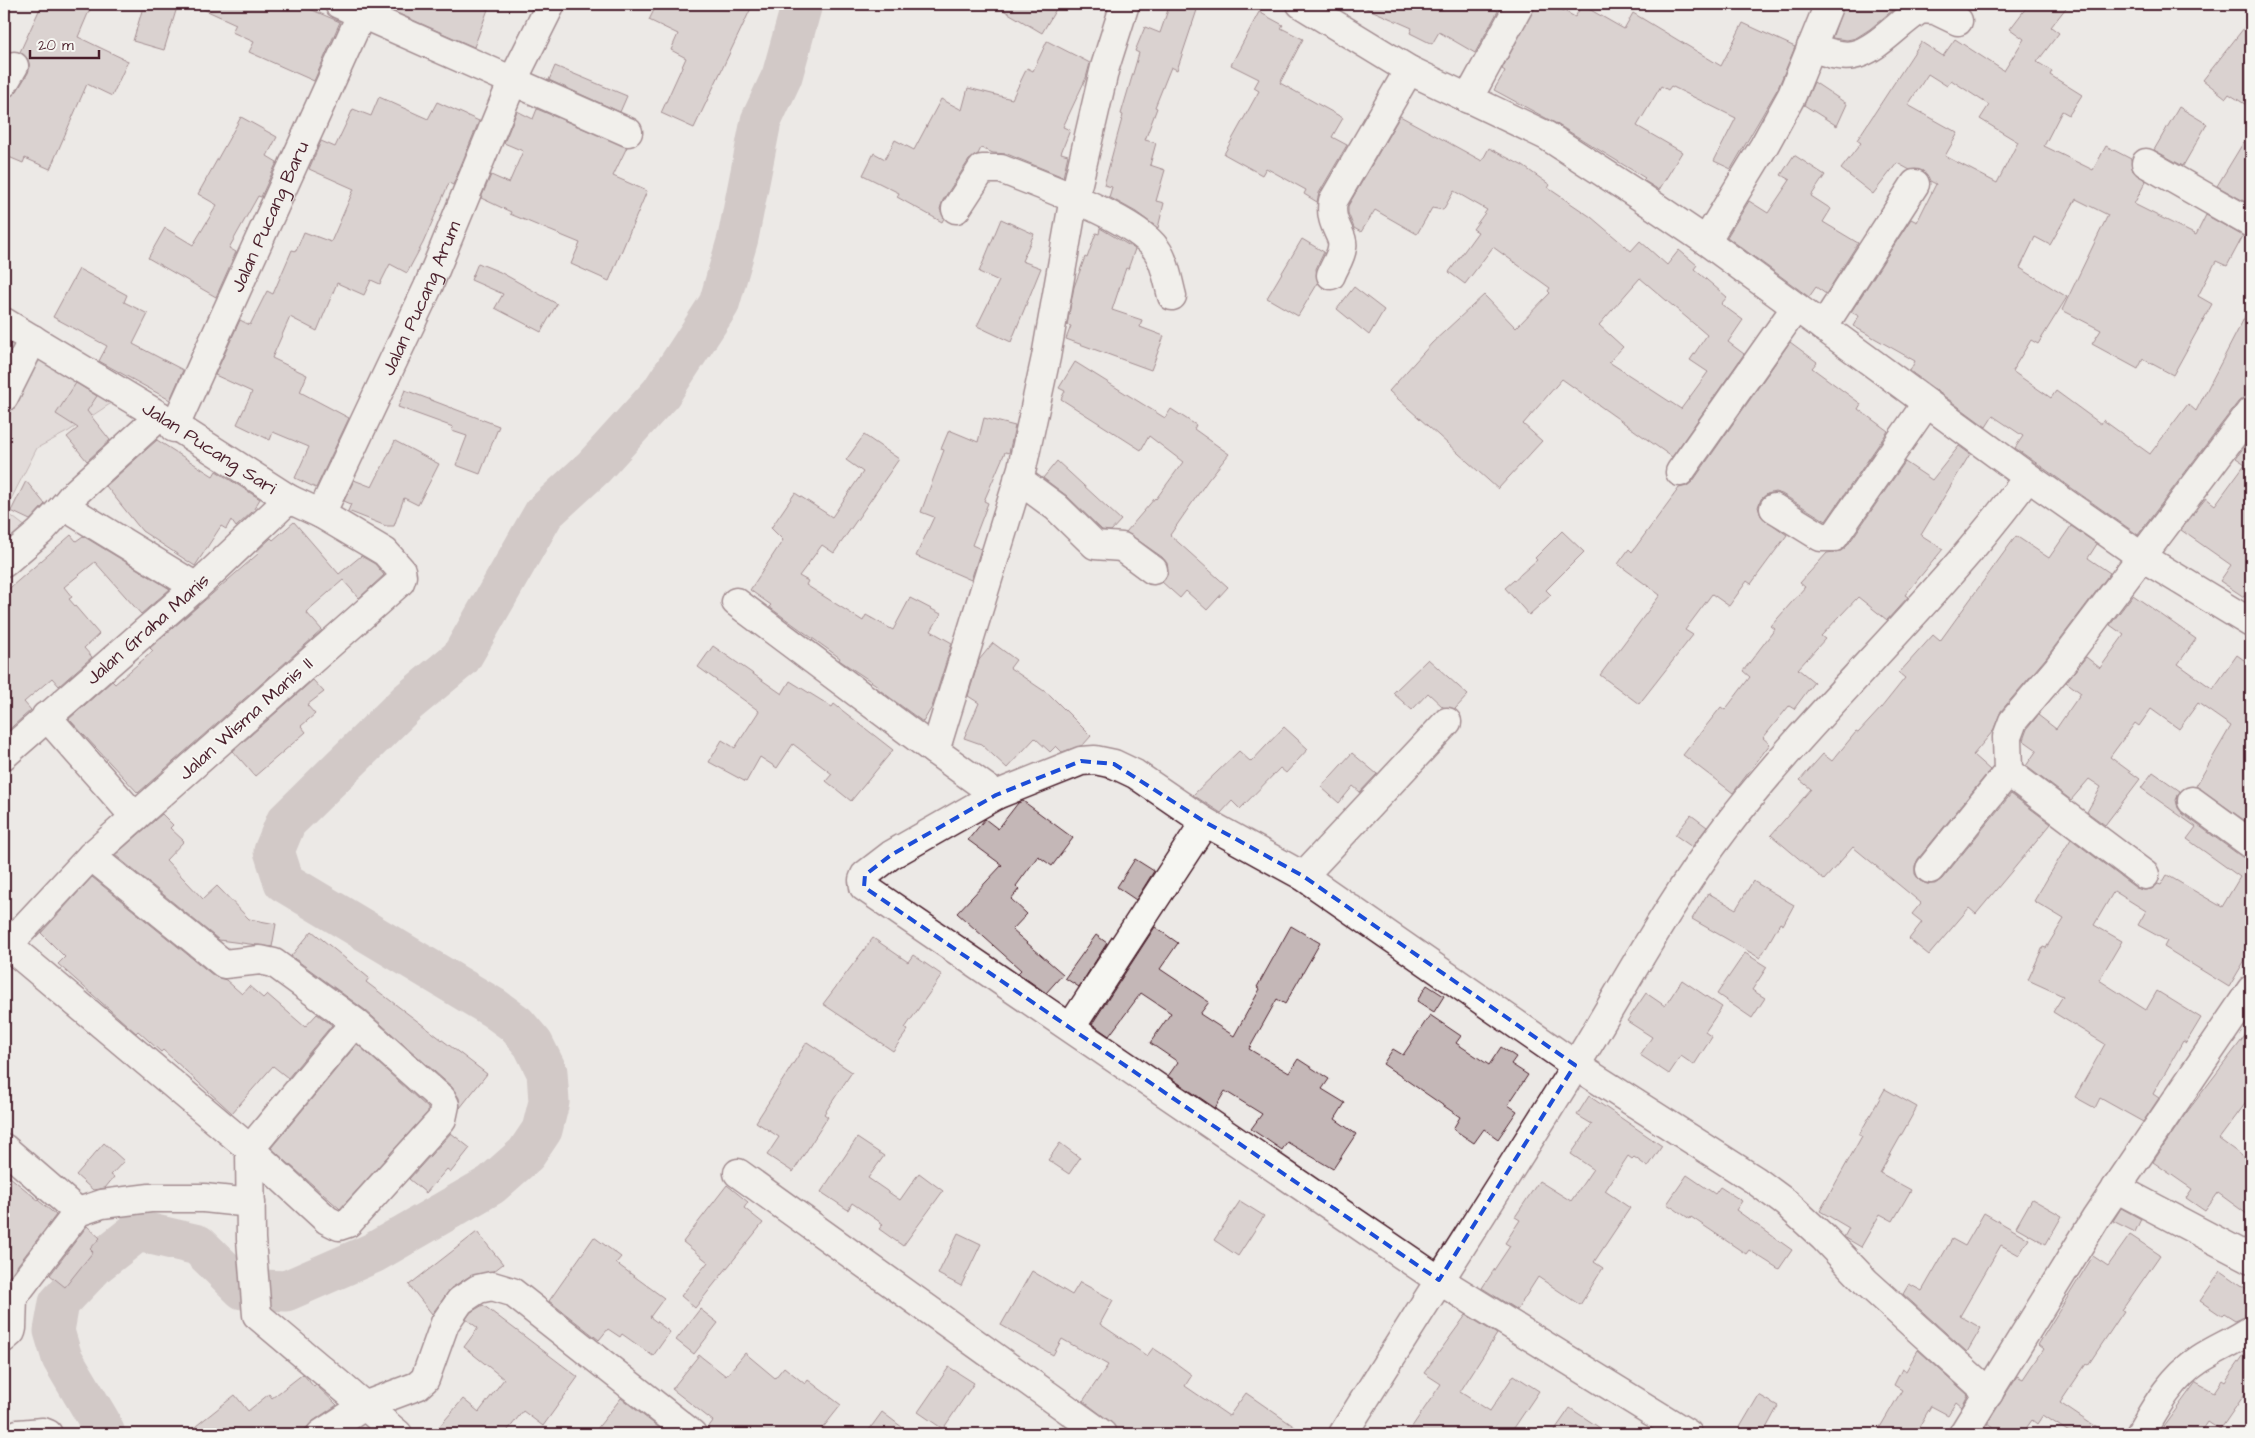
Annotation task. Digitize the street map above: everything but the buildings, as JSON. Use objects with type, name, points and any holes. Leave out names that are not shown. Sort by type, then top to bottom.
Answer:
[{"type":"street","name":"Jalan Pucang Arum","points":[[321,514],[428,287],[514,80],[551,4]]},
{"type":"street","points":[[935,751],[1018,479],[1046,357],[1074,200],[1105,66],[1125,4]]},
{"type":"street","points":[[1301,4],[1409,70],[1468,100],[1547,136],[1706,241],[1926,404],[2142,557],[2251,623]]},
{"type":"street","points":[[1468,100],[1520,4]]},
{"type":"street","points":[[1706,241],[1764,146],[1792,95],[1829,4]]},
{"type":"street","points":[[356,7],[628,132]]},
{"type":"street","name":"Jalan Pucang Baru","points":[[167,422],[356,7]]},
{"type":"street","points":[[1811,47],[1839,55],[1852,56],[1864,51],[1921,9],[1936,10],[1958,21]]},
{"type":"street","points":[[1331,275],[1342,248],[1340,236],[1333,225],[1333,201],[1409,70]]},
{"type":"street","points":[[2146,163],[2251,223]]},
{"type":"street","points":[[956,210],[982,169],[989,167],[1001,169],[1115,218],[1148,239],[1158,250],[1172,296]]},
{"type":"street","points":[[1823,327],[1914,184]]},
{"type":"street","points":[[1680,472],[1796,308]]},
{"type":"street","name":"Jalan Pucang Sari","points":[[4,322],[289,499],[321,514],[385,552],[401,570],[400,582]]},
{"type":"street","points":[[5,390],[33,339]]},
{"type":"street","points":[[1774,508],[1821,537],[1834,537],[1926,404]]},
{"type":"street","points":[[1930,869],[2008,772],[2007,737],[2011,726],[2058,668],[2251,411]]},
{"type":"street","points":[[4,563],[40,532],[73,495],[167,422]]},
{"type":"street","points":[[1343,1434],[1575,1065],[1648,941],[1698,865],[1728,825],[1777,766],[1925,601],[2028,477]]},
{"type":"street","points":[[1018,479],[1056,507],[1095,545],[1122,547],[1153,570]]},
{"type":"street","name":"Jalan Graha Manis","points":[[4,755],[46,716],[196,587],[289,499]]},
{"type":"street","points":[[64,506],[196,587]]},
{"type":"street","name":"Jalan Wisma Manis II","points":[[6,943],[91,856],[400,582]]},
{"type":"street","points":[[736,602],[996,795]]},
{"type":"street","points":[[46,716],[135,817]]},
{"type":"street","points":[[1303,876],[1447,722]]},
{"type":"street","points":[[1688,1434],[1440,1280],[1072,1027],[864,887],[862,880],[865,875],[891,855],[996,795],[1081,761],[1095,760],[1114,764],[1135,774],[1205,822],[1303,876],[1575,1065],[1755,1180],[1786,1203],[1824,1238],[1866,1282],[1989,1393]]},
{"type":"street","points":[[2008,772],[2146,875]]},
{"type":"street","points":[[2192,801],[2251,844]]},
{"type":"street","points":[[1072,1027],[1205,822]]},
{"type":"street","points":[[6,943],[250,1149],[327,1220],[339,1226],[348,1222],[442,1119],[445,1105],[442,1100],[355,1022],[274,963],[260,960],[224,964],[91,856]]},
{"type":"street","points":[[1963,1434],[2116,1188],[2248,1004]]},
{"type":"street","points":[[355,1022],[250,1149],[253,1266],[257,1316],[366,1405],[398,1434]]},
{"type":"street","points":[[4,1148],[78,1212]]},
{"type":"street","points":[[738,1173],[1102,1434]]},
{"type":"street","points":[[2116,1188],[2251,1259]]},
{"type":"street","points":[[4,1338],[11,1332],[12,1328],[8,1293],[78,1212],[102,1204],[150,1198],[204,1198],[251,1203]]},
{"type":"street","points":[[320,1434],[366,1405],[417,1386],[425,1379],[445,1323],[460,1301],[478,1289],[492,1286],[512,1292],[692,1434]]},
{"type":"street","points":[[2140,1434],[2168,1388],[2178,1377],[2198,1360],[2251,1330]]},
{"type":"street","points":[[18,1434],[43,1432],[48,1434]]},
{"type":"highlighted area","points":[[1081,761],[1114,764],[1205,822],[1303,876],[1575,1065],[1439,1280],[864,887],[865,875],[891,855],[996,795]]},
{"type":"shaded area","points":[[4,327],[119,398],[69,431],[37,448],[5,511],[31,531],[4,554]]},
{"type":"waterway","points":[[105,1434],[100,1422],[62,1358],[54,1331],[59,1303],[96,1264],[138,1231],[198,1245],[243,1289],[286,1291],[373,1253],[491,1185],[526,1154],[542,1130],[549,1102],[547,1072],[533,1044],[516,1024],[494,1008],[284,882],[274,851],[286,822],[408,702],[461,658],[544,513],[594,467],[661,393],[719,304],[738,238],[761,121],[782,76],[802,4]]}]
